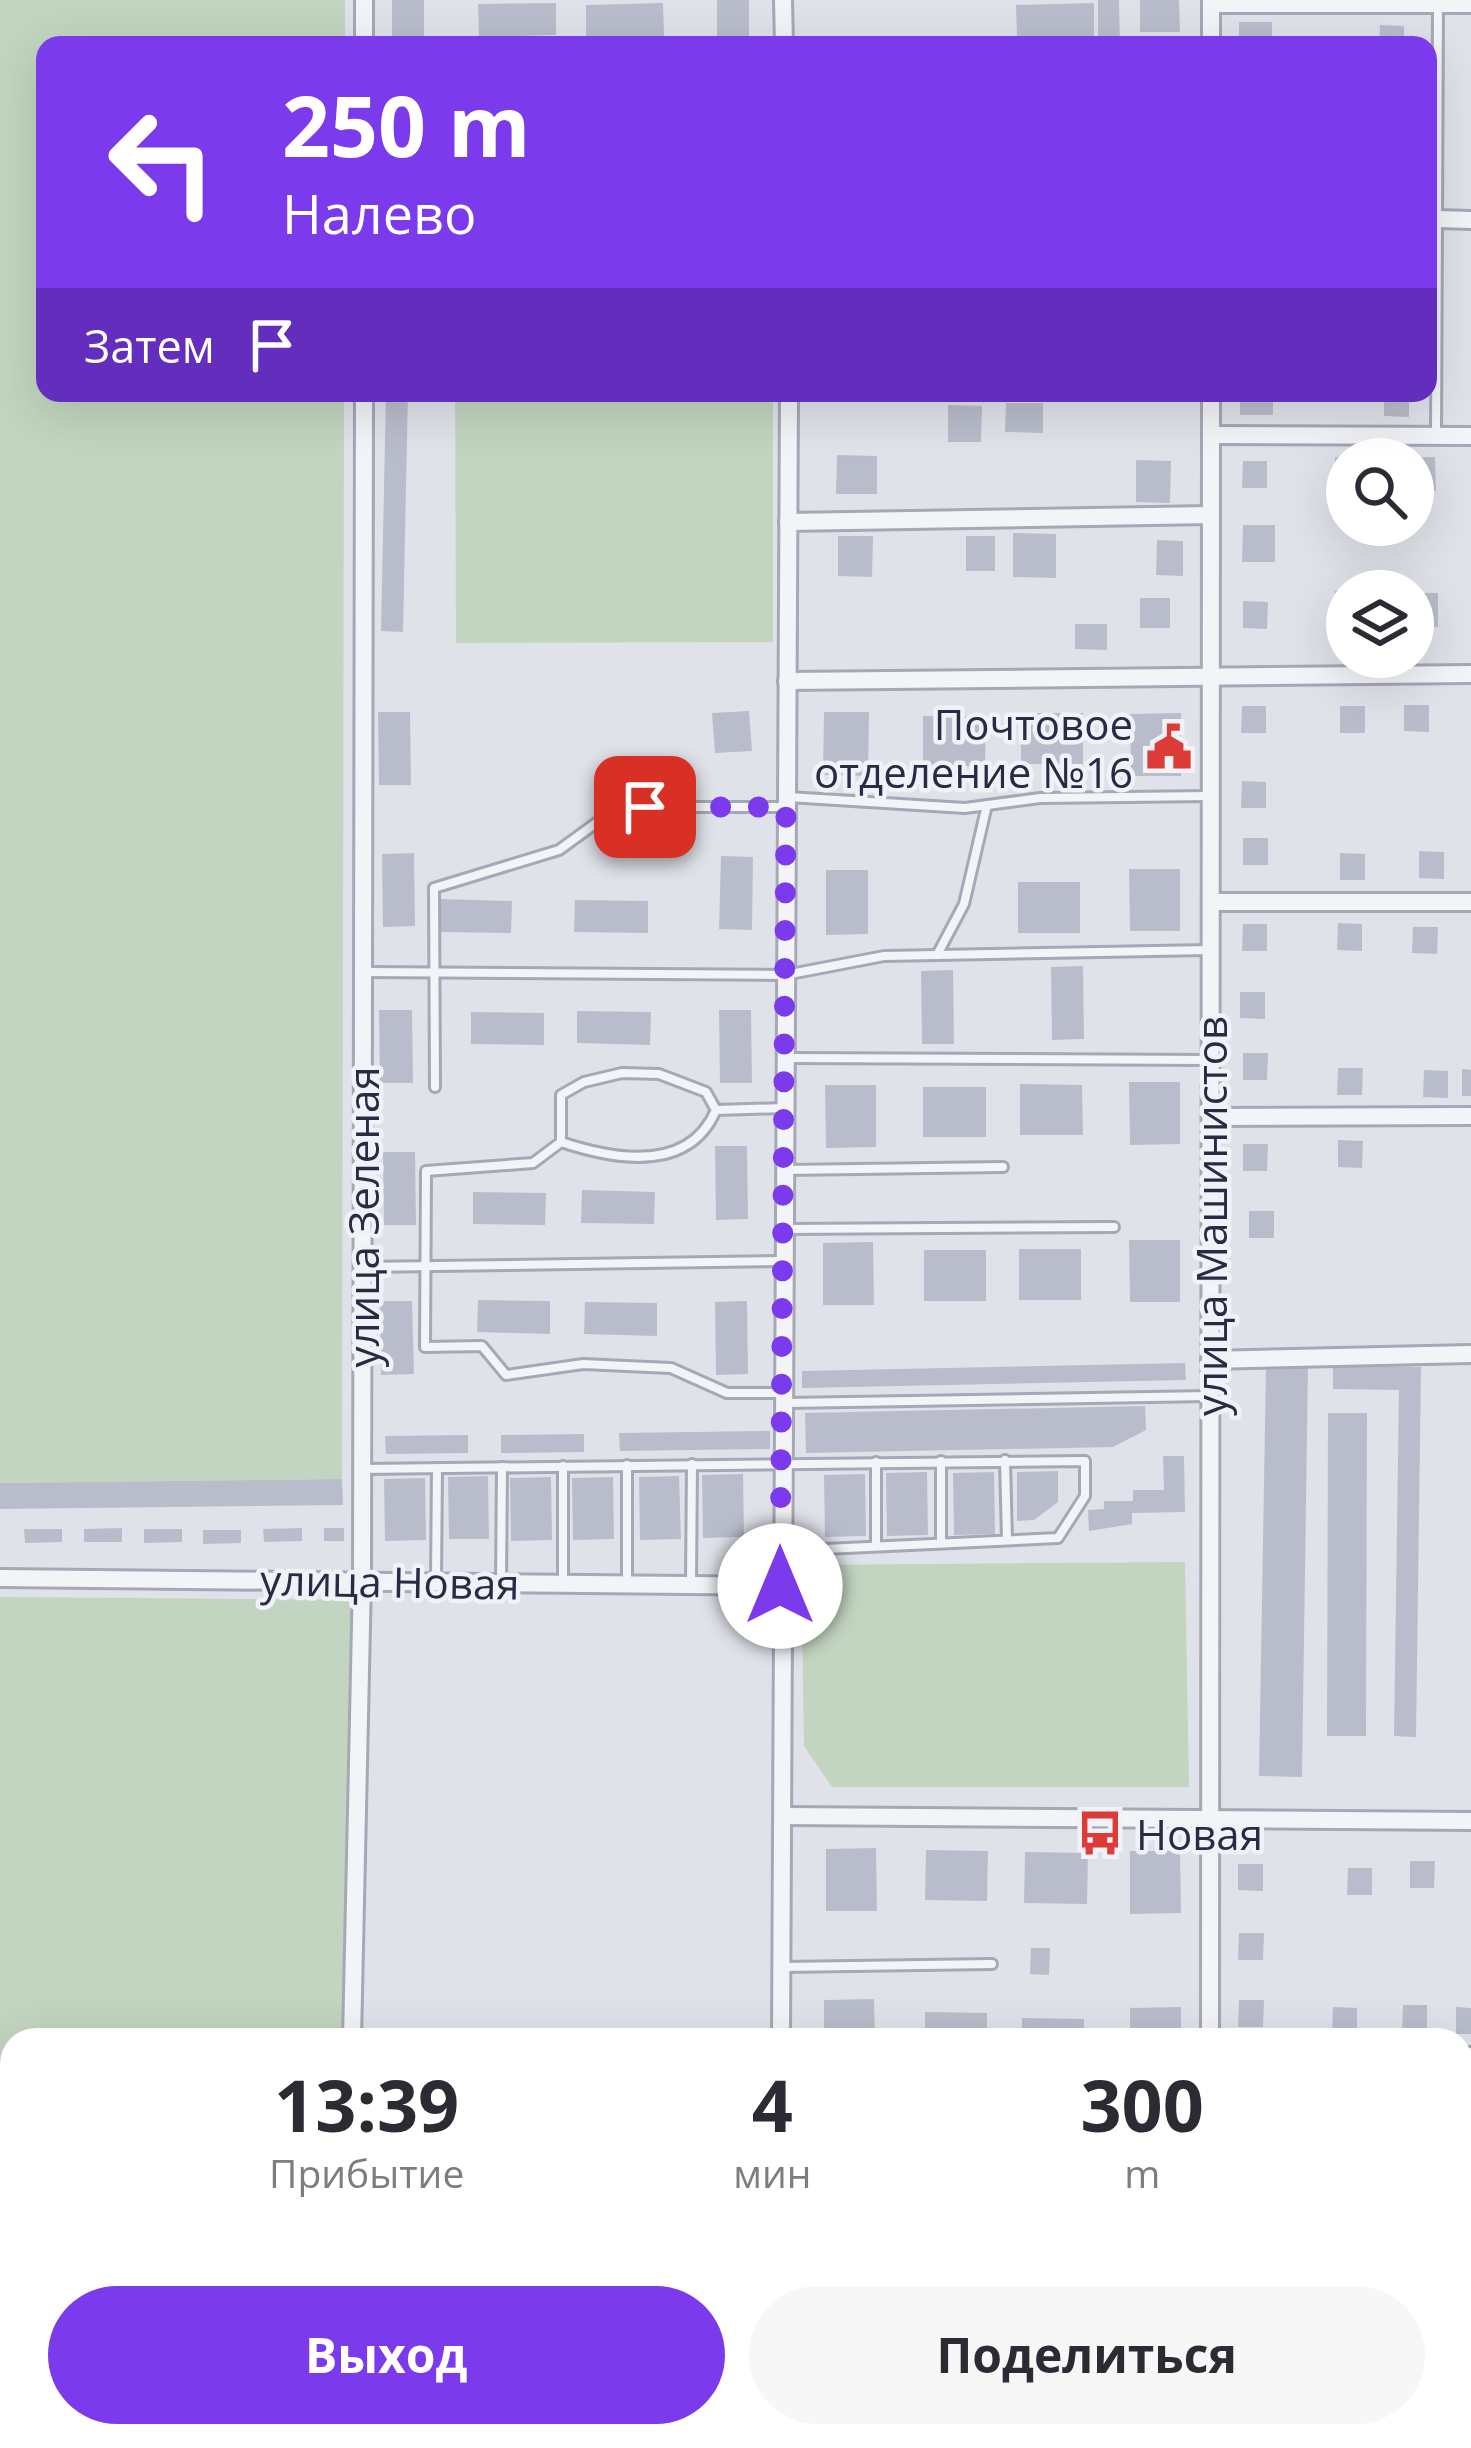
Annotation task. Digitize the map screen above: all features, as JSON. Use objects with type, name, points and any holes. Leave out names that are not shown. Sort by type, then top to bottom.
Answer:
[{"type":"street","points":[[364,0],[364,36]]},
{"type":"street","points":[[783,0],[784,36]]},
{"type":"street","points":[[1211,36],[1211,2],[1471,4]]},
{"type":"street","points":[[1438,219],[1471,220]]},
{"type":"street","name":"улица Зеленая","points":[[352,2028],[362,1579],[364,402]]},
{"type":"street","points":[[782,2028],[780,1586],[789,402]]},
{"type":"street","name":"улица Машинистов","points":[[1210,2028],[1211,402]]},
{"type":"street","points":[[1211,435],[1471,436]]},
{"type":"street","points":[[788,522],[1211,515]]},
{"type":"street","points":[[787,681],[1211,673],[1471,674]]},
{"type":"street","points":[[1211,902],[1471,902]]},
{"type":"street","points":[[1210,1117],[1471,1116]]},
{"type":"street","points":[[1210,1360],[1471,1354]]},
{"type":"street","name":"улица Новая","points":[[0,1577],[780,1586]]},
{"type":"street","points":[[783,1816],[1471,1821]]},
{"type":"lane","points":[[1437,328],[1438,4]]},
{"type":"lane","points":[[1436,402],[1436,436]]},
{"type":"lane","points":[[435,1087],[434,888],[559,850],[610,813],[645,807],[786,802],[987,805],[1040,798],[1210,796]]},
{"type":"lane","points":[[937,955],[964,904],[987,805]]},
{"type":"lane","points":[[363,972],[785,975],[884,956],[1210,950]]},
{"type":"lane","points":[[784,1058],[1210,1060]]},
{"type":"lane","points":[[561,1142],[561,1095],[584,1082],[622,1073],[659,1074],[706,1092],[716,1110]]},
{"type":"lane","points":[[716,1110],[784,1108]]},
{"type":"lane","points":[[561,1142],[608,1157],[677,1153],[705,1135],[716,1110]]},
{"type":"lane","points":[[561,1142],[532,1163],[427,1171],[425,1347],[482,1346],[506,1375],[584,1364],[671,1369],[728,1393],[782,1398],[1210,1396]]},
{"type":"lane","points":[[783,1171],[1003,1167]]},
{"type":"lane","points":[[783,1229],[1114,1227]]},
{"type":"lane","points":[[361,1267],[782,1261]]},
{"type":"lane","points":[[1005,1460],[1007,1540]]},
{"type":"lane","points":[[941,1461],[941,1544]]},
{"type":"lane","points":[[362,1469],[1085,1461],[1084,1496],[1058,1538],[781,1551]]},
{"type":"lane","points":[[876,1462],[876,1546]]},
{"type":"lane","points":[[691,1585],[692,1464]]},
{"type":"lane","points":[[627,1465],[627,1585]]},
{"type":"lane","points":[[563,1466],[563,1584]]},
{"type":"lane","points":[[501,1584],[502,1467]]},
{"type":"lane","points":[[436,1583],[437,1468]]},
{"type":"lane","points":[[782,1967],[992,1964]]},
{"type":"green space","points":[[0,0],[345,0],[345,36],[36,36],[36,402],[344,402],[342,1479],[0,1483]]},
{"type":"green space","points":[[455,402],[773,402],[773,642],[456,643]]},
{"type":"green space","points":[[1185,1562],[1189,1787],[832,1787],[804,1746],[801,1565]]},
{"type":"green space","points":[[0,1597],[362,1600],[362,2028],[0,2028]]},
{"type":"building","points":[[392,0],[424,0],[424,36],[392,36]]},
{"type":"building","points":[[717,0],[749,0],[749,36],[717,36]]},
{"type":"building","points":[[1098,0],[1119,0],[1120,36],[1098,36]]},
{"type":"building","points":[[1140,0],[1179,0],[1180,32],[1140,32]]},
{"type":"building","points":[[556,3],[556,35],[479,36],[478,4]]},
{"type":"building","points":[[663,3],[664,36],[586,36],[586,5]]},
{"type":"building","points":[[1094,3],[1094,36],[1017,36],[1016,5]]},
{"type":"building","points":[[1239,22],[1272,22],[1272,36],[1239,36]]},
{"type":"building","points":[[1380,25],[1404,26],[1404,36],[1379,36]]},
{"type":"building","points":[[386,402],[408,402],[403,632],[381,631]]},
{"type":"building","points":[[1240,402],[1273,402],[1273,415],[1240,415]]},
{"type":"building","points":[[1384,402],[1409,402],[1409,417],[1384,416]]},
{"type":"building","points":[[1006,403],[1043,403],[1043,433],[1005,432]]},
{"type":"building","points":[[948,405],[982,406],[981,442],[948,442]]},
{"type":"building","points":[[837,455],[877,456],[877,494],[836,494]]},
{"type":"building","points":[[1136,460],[1171,461],[1170,503],[1136,502]]},
{"type":"building","points":[[1243,461],[1267,461],[1267,488],[1242,488]]},
{"type":"building","points":[[1243,525],[1275,525],[1275,562],[1242,562]]},
{"type":"building","points":[[1013,533],[1056,534],[1056,578],[1013,577]]},
{"type":"building","points":[[838,536],[873,536],[872,577],[838,576]]},
{"type":"building","points":[[966,536],[995,536],[995,571],[966,571]]},
{"type":"building","points":[[1157,540],[1183,541],[1183,576],[1156,575]]},
{"type":"building","points":[[1434,593],[1438,593],[1438,627],[1434,627]]},
{"type":"building","points":[[1140,598],[1170,598],[1170,628],[1140,628]]},
{"type":"building","points":[[1243,601],[1268,602],[1267,629],[1243,628]]},
{"type":"building","points":[[1075,624],[1107,624],[1107,650],[1075,649]]},
{"type":"building","points":[[1404,705],[1429,705],[1429,732],[1404,731]]},
{"type":"building","points":[[1242,706],[1266,706],[1266,733],[1241,733]]},
{"type":"building","points":[[1340,706],[1365,706],[1365,733],[1340,733]]},
{"type":"building","points":[[749,711],[752,751],[715,753],[712,713]]},
{"type":"building","points":[[378,712],[410,712],[411,785],[379,785]]},
{"type":"building","points":[[824,712],[869,712],[868,776],[823,775]]},
{"type":"building","points":[[1021,713],[1083,713],[1083,764],[1021,764]]},
{"type":"building","points":[[1181,713],[1181,776],[1131,776],[1130,714]]},
{"type":"building","points":[[923,716],[986,716],[985,766],[923,766]]},
{"type":"building","points":[[1242,781],[1266,782],[1266,808],[1241,808]]},
{"type":"building","points":[[1243,838],[1268,838],[1268,865],[1243,865]]},
{"type":"building","points":[[1419,851],[1444,852],[1444,879],[1419,878]]},
{"type":"building","points":[[414,853],[415,926],[383,927],[382,854]]},
{"type":"building","points":[[1340,853],[1365,854],[1365,880],[1340,880]]},
{"type":"building","points":[[721,856],[753,857],[752,930],[719,929]]},
{"type":"building","points":[[1129,869],[1180,869],[1180,931],[1130,931]]},
{"type":"building","points":[[826,870],[868,870],[868,934],[826,935]]},
{"type":"building","points":[[1018,882],[1080,882],[1080,933],[1018,933]]},
{"type":"building","points":[[439,899],[512,901],[511,933],[438,932]]},
{"type":"building","points":[[575,900],[648,901],[648,933],[574,932]]},
{"type":"building","points":[[1338,923],[1362,924],[1362,951],[1337,950]]},
{"type":"building","points":[[1243,924],[1267,924],[1267,951],[1242,951]]},
{"type":"building","points":[[1413,927],[1438,927],[1437,954],[1412,953]]},
{"type":"building","points":[[1083,966],[1084,1039],[1052,1040],[1051,967]]},
{"type":"building","points":[[953,970],[954,1044],[922,1044],[921,971]]},
{"type":"building","points":[[1240,992],[1265,992],[1265,1019],[1240,1018]]},
{"type":"building","points":[[379,1010],[412,1010],[413,1083],[380,1083]]},
{"type":"building","points":[[719,1010],[751,1010],[752,1083],[720,1083]]},
{"type":"building","points":[[577,1011],[651,1012],[650,1045],[577,1043]]},
{"type":"building","points":[[471,1012],[544,1013],[544,1045],[471,1044]]},
{"type":"building","points":[[1243,1053],[1268,1053],[1267,1080],[1243,1080]]},
{"type":"building","points":[[1338,1068],[1363,1068],[1362,1095],[1337,1095]]},
{"type":"building","points":[[1462,1069],[1471,1070],[1471,1096],[1462,1096]]},
{"type":"building","points":[[1424,1070],[1448,1071],[1448,1098],[1423,1097]]},
{"type":"building","points":[[1129,1082],[1180,1082],[1180,1144],[1130,1145]]},
{"type":"building","points":[[1020,1084],[1082,1085],[1083,1135],[1020,1135]]},
{"type":"building","points":[[825,1085],[876,1085],[876,1147],[826,1148]]},
{"type":"building","points":[[923,1087],[986,1087],[986,1137],[923,1137]]},
{"type":"building","points":[[1338,1140],[1363,1141],[1362,1168],[1338,1167]]},
{"type":"building","points":[[1243,1144],[1268,1144],[1267,1171],[1243,1171]]},
{"type":"building","points":[[715,1146],[747,1146],[748,1219],[716,1220]]},
{"type":"building","points":[[383,1152],[415,1152],[416,1225],[384,1225]]},
{"type":"building","points":[[582,1190],[655,1192],[654,1224],[581,1223]]},
{"type":"building","points":[[473,1192],[546,1193],[545,1225],[473,1224]]},
{"type":"building","points":[[1249,1211],[1274,1211],[1274,1238],[1249,1238]]},
{"type":"building","points":[[1129,1240],[1180,1240],[1180,1302],[1130,1302]]},
{"type":"building","points":[[873,1242],[874,1305],[823,1305],[823,1243]]},
{"type":"building","points":[[1019,1249],[1081,1249],[1081,1300],[1019,1300]]},
{"type":"building","points":[[924,1250],[986,1250],[986,1301],[924,1301]]},
{"type":"building","points":[[478,1300],[550,1301],[550,1334],[477,1332]]},
{"type":"building","points":[[380,1301],[412,1301],[414,1374],[381,1375]]},
{"type":"building","points":[[747,1301],[748,1374],[716,1375],[715,1302]]},
{"type":"building","points":[[585,1302],[657,1303],[657,1336],[584,1334]]},
{"type":"building","points":[[1185,1363],[1186,1380],[802,1388],[802,1371]]},
{"type":"building","points":[[1266,1365],[1308,1365],[1302,1777],[1259,1776]]},
{"type":"building","points":[[1333,1365],[1421,1367],[1416,1737],[1394,1736],[1399,1390],[1333,1389]]},
{"type":"building","points":[[1145,1406],[1146,1430],[1113,1447],[806,1453],[805,1413]]},
{"type":"building","points":[[1328,1413],[1367,1413],[1366,1736],[1327,1736]]},
{"type":"building","points":[[770,1431],[770,1449],[620,1451],[619,1433]]},
{"type":"building","points":[[584,1434],[584,1452],[501,1453],[501,1435]]},
{"type":"building","points":[[468,1435],[468,1453],[386,1454],[385,1436]]},
{"type":"building","points":[[1163,1456],[1184,1456],[1185,1512],[1132,1513],[1132,1524],[1089,1531],[1088,1510],[1104,1509],[1104,1501],[1133,1501],[1133,1490],[1164,1490]]},
{"type":"building","points":[[1058,1471],[1058,1502],[1034,1520],[1017,1521],[1017,1472]]},
{"type":"building","points":[[927,1472],[928,1535],[887,1536],[886,1473]]},
{"type":"building","points":[[994,1472],[995,1534],[954,1535],[953,1473]]},
{"type":"building","points":[[743,1474],[744,1537],[703,1538],[702,1475]]},
{"type":"building","points":[[865,1474],[866,1536],[825,1537],[824,1475]]},
{"type":"building","points":[[488,1476],[489,1539],[449,1539],[448,1477]]},
{"type":"building","points":[[679,1476],[681,1539],[640,1540],[639,1477]]},
{"type":"building","points":[[551,1477],[552,1540],[511,1541],[510,1478]]},
{"type":"building","points":[[613,1477],[614,1539],[573,1540],[572,1478]]},
{"type":"building","points":[[425,1478],[426,1540],[385,1541],[384,1479]]},
{"type":"building","points":[[342,1479],[343,1505],[0,1509],[0,1483]]},
{"type":"building","points":[[122,1528],[122,1542],[84,1542],[84,1529]]},
{"type":"building","points":[[302,1528],[302,1541],[264,1542],[263,1529]]},
{"type":"building","points":[[324,1528],[344,1528],[344,1541],[324,1541]]},
{"type":"building","points":[[24,1529],[62,1529],[62,1542],[25,1543]]},
{"type":"building","points":[[144,1529],[182,1529],[182,1542],[144,1543]]},
{"type":"building","points":[[203,1530],[241,1530],[241,1543],[203,1544]]},
{"type":"building","points":[[876,1848],[877,1911],[826,1911],[826,1849]]},
{"type":"building","points":[[926,1850],[988,1851],[987,1901],[925,1900]]},
{"type":"building","points":[[1130,1851],[1180,1851],[1181,1913],[1130,1914]]},
{"type":"building","points":[[1025,1852],[1088,1853],[1087,1904],[1024,1903]]},
{"type":"building","points":[[1410,1861],[1435,1861],[1434,1888],[1410,1888]]},
{"type":"building","points":[[1238,1864],[1263,1864],[1263,1891],[1238,1890]]},
{"type":"building","points":[[1348,1868],[1372,1868],[1372,1895],[1347,1895]]},
{"type":"building","points":[[1239,1933],[1264,1933],[1263,1960],[1238,1960]]},
{"type":"building","points":[[1031,1948],[1050,1948],[1049,1975],[1030,1974]]},
{"type":"building","points":[[874,1999],[875,2028],[824,2028],[824,2000]]},
{"type":"building","points":[[1239,2000],[1264,2000],[1263,2027],[1238,2027]]},
{"type":"building","points":[[1403,2005],[1427,2005],[1427,2028],[1402,2028]]},
{"type":"building","points":[[1181,2007],[1181,2028],[1130,2028],[1130,2008]]},
{"type":"building","points":[[1333,2007],[1357,2008],[1357,2028],[1332,2028]]},
{"type":"building","points":[[1456,2007],[1471,2008],[1471,2028],[1456,2028]]},
{"type":"building","points":[[925,2012],[987,2013],[987,2028],[925,2028]]},
{"type":"building","points":[[1022,2018],[1084,2019],[1084,2028],[1022,2028]]},
{"type":"place","name":"Почтовое отделение №16","points":[[1169,747]]},
{"type":"place","name":"Новая","points":[[1100,1833]]},
{"type":"route","points":[[645,807],[786,807],[780,1586]]}]
